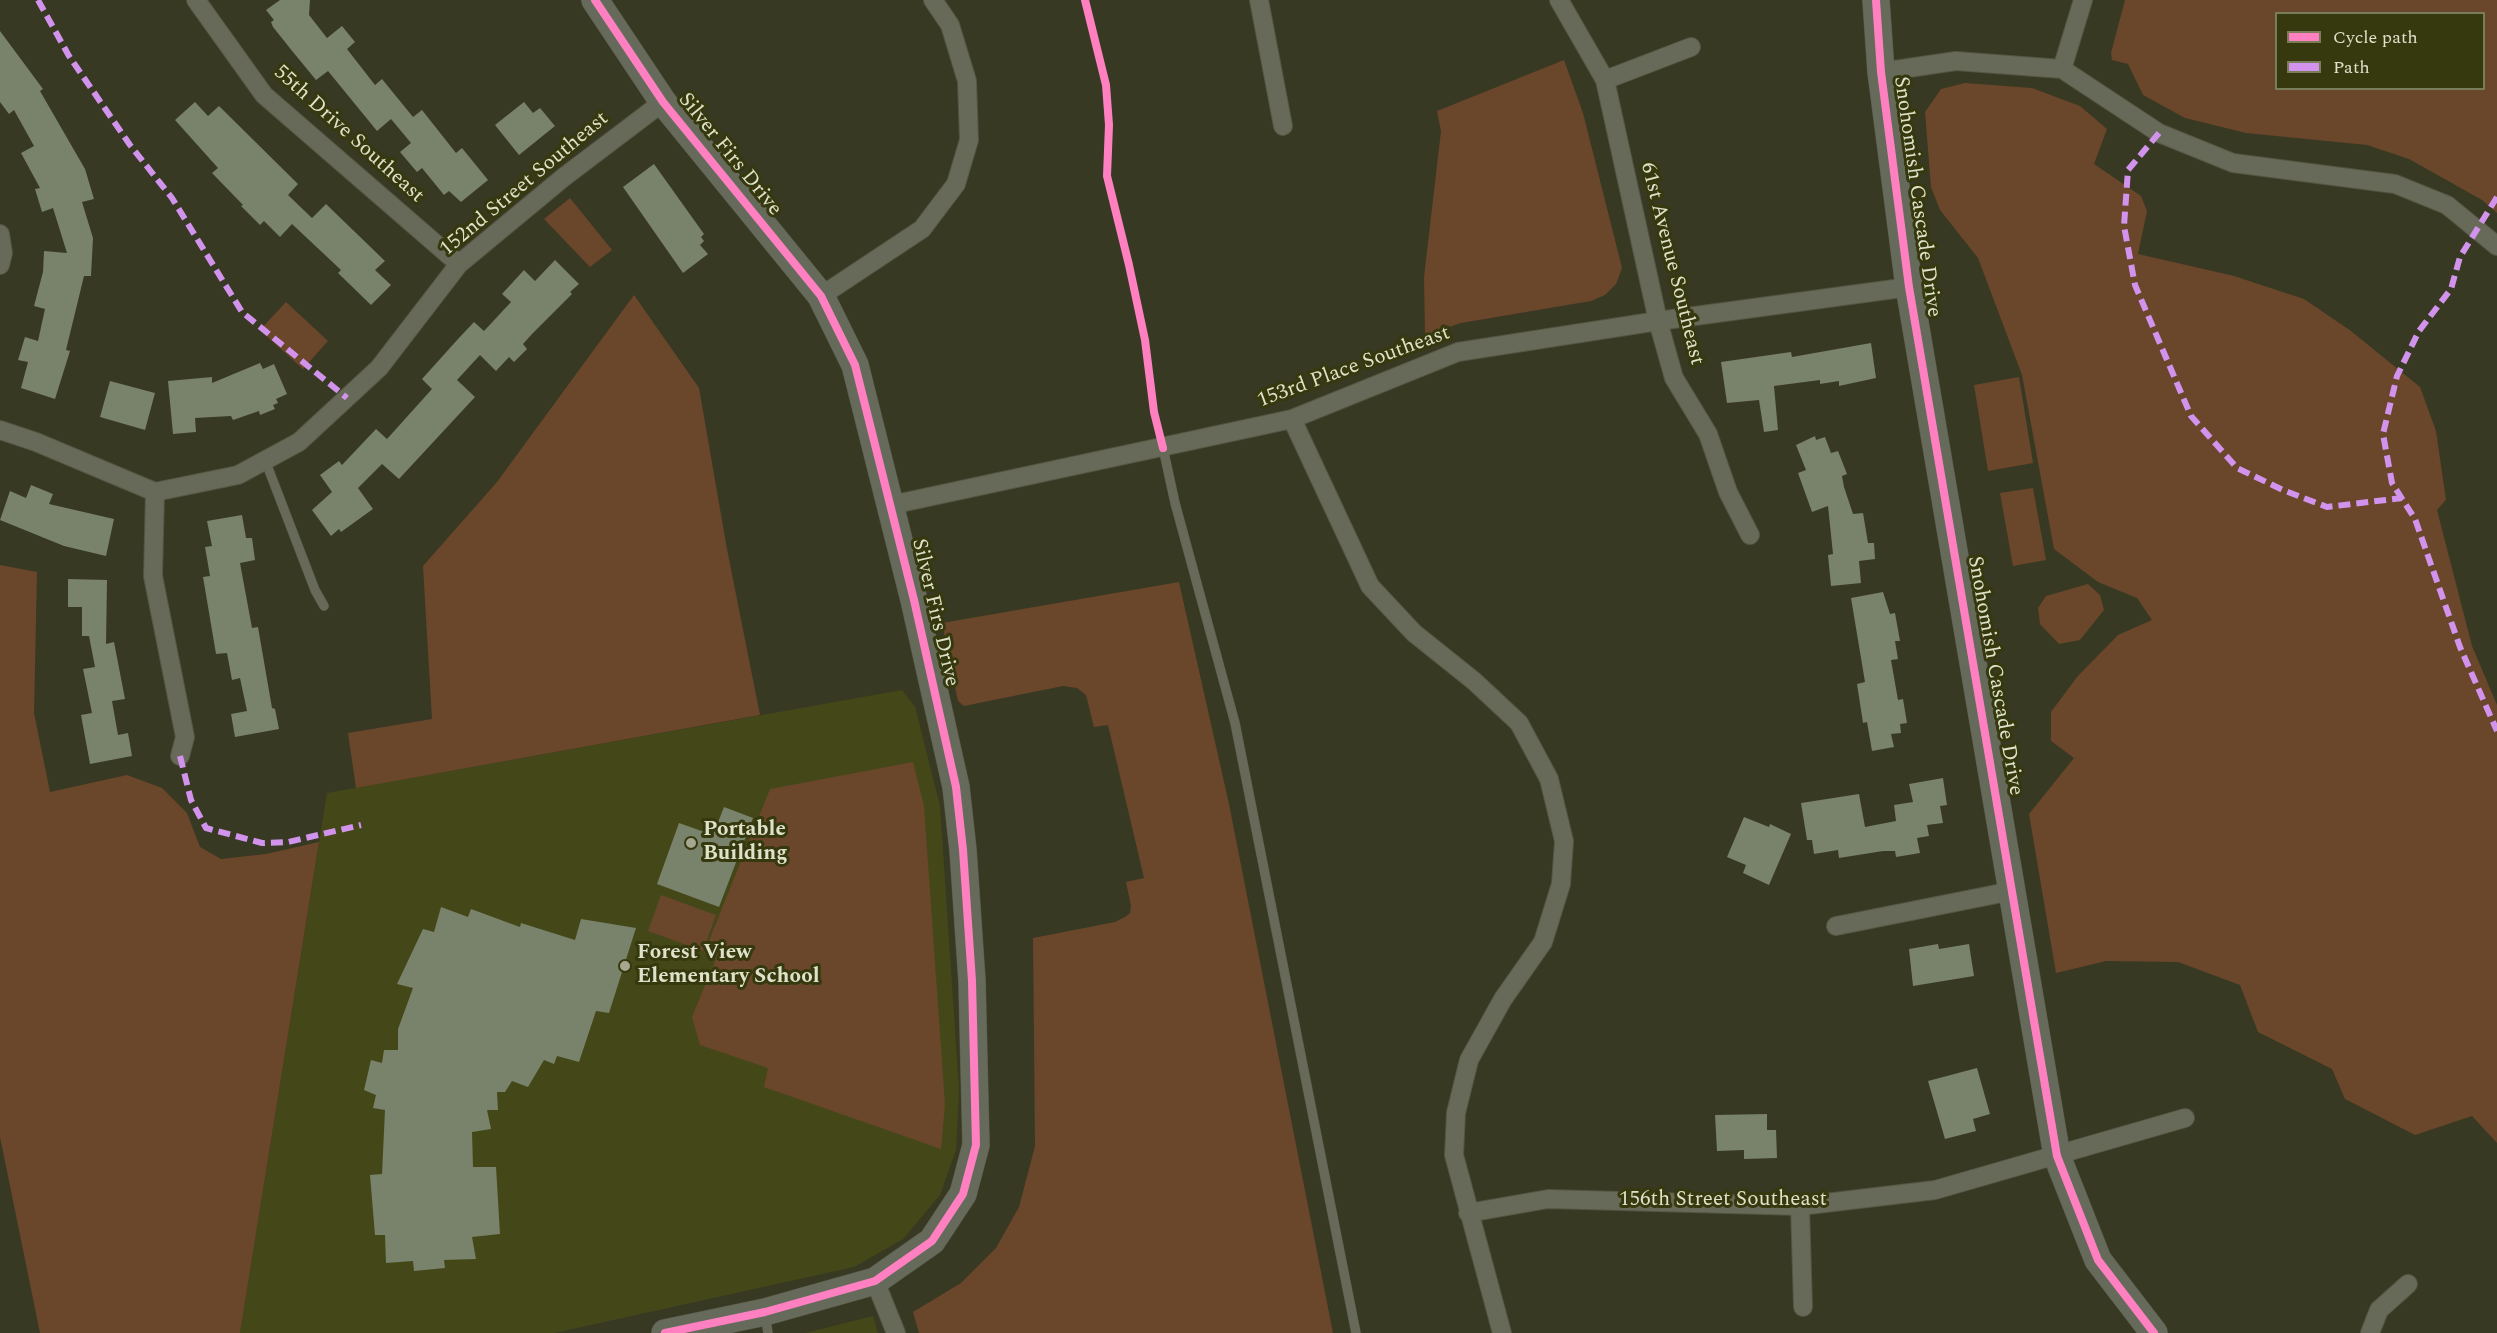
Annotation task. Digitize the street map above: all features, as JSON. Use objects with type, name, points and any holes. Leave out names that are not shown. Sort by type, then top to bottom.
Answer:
[{"type":"street","name":"55th Drive Southeast","points":[[196,0],[264,95],[459,264]]},
{"type":"street","name":"Silver Firs Drive","points":[[595,0],[663,102],[821,296],[855,365],[891,505],[956,787],[963,850],[970,958],[976,1145],[963,1194],[932,1241],[875,1281]]},
{"type":"street","points":[[821,296],[922,229],[956,184],[969,140],[967,81],[950,25],[933,0]]},
{"type":"street","points":[[1259,0],[1283,126]]},
{"type":"street","name":"61st Avenue Southeast","points":[[1559,0],[1605,80],[1658,321],[1674,378],[1708,434],[1728,492],[1750,535]]},
{"type":"street","name":"Snohomish Cascade Drive","points":[[1875,0],[1881,72],[1909,287],[2057,1156],[2098,1260],[2154,1333]]},
{"type":"street","points":[[2062,69],[2083,0]]},
{"type":"street","points":[[1605,80],[1692,47]]},
{"type":"street","points":[[1881,72],[1956,61],[2062,69],[2159,133],[2233,163],[2395,184],[2447,205],[2497,246]]},
{"type":"street","name":"152nd Street Southeast","points":[[155,492],[237,475],[299,442],[379,368],[459,264],[564,177],[663,102]]},
{"type":"street","points":[[0,234],[3,253],[0,265]]},
{"type":"street","name":"153rd Place Southeast","points":[[891,505],[1292,419],[1458,352],[1658,321],[1909,287]]},
{"type":"street","points":[[1292,419],[1370,586],[1414,633],[1474,681],[1519,723],[1549,780],[1564,841],[1561,884],[1543,942],[1503,999],[1469,1060],[1456,1113],[1454,1155],[1502,1333]]},
{"type":"street","points":[[0,430],[36,442],[155,492],[153,576],[185,737],[180,756]]},
{"type":"street","points":[[1836,926],[2012,891]]},
{"type":"street","name":"156th Street Southeast","points":[[1468,1213],[1548,1199],[1800,1206],[1935,1190],[2185,1118]]},
{"type":"street","points":[[1800,1206],[1803,1307]]},
{"type":"street","points":[[664,1333],[766,1323],[875,1281],[896,1333]]},
{"type":"street","points":[[2370,1333],[2379,1310],[2408,1284]]},
{"type":"lane","points":[[1163,448],[1175,503],[1235,723],[1356,1333]]},
{"type":"lane","points":[[265,460],[315,590],[324,606]]},
{"type":"shaded area","points":[[2125,0],[2497,0],[2497,213],[2482,200],[2409,159],[2367,145],[2246,133],[2185,118],[2143,95],[2128,64],[2112,60],[2111,53]]},
{"type":"shaded area","points":[[1564,60],[1583,113],[1622,268],[1616,284],[1605,295],[1591,301],[1461,323],[1425,335],[1424,277],[1441,131],[1437,111]]},
{"type":"shaded area","points":[[1965,83],[2032,88],[2080,106],[2107,129],[2094,164],[2141,196],[2147,211],[2138,254],[2234,276],[2304,299],[2351,331],[2420,387],[2436,431],[2446,500],[2437,510],[2472,646],[2497,705],[2497,1143],[2472,1116],[2415,1135],[2345,1099],[2332,1069],[2258,1032],[2240,985],[2178,962],[2106,961],[2056,973],[2029,814],[2074,758],[2051,741],[2051,712],[2077,677],[2118,635],[2152,620],[2137,598],[2098,582],[2054,549],[2022,375],[1978,258],[1940,210],[1931,187],[1925,112],[1941,89]]},
{"type":"shaded area","points":[[570,198],[612,250],[590,267],[544,219]]},
{"type":"shaded area","points":[[634,295],[699,388],[727,549],[760,715],[356,788],[348,733],[432,719],[423,566],[497,482]]},
{"type":"shaded area","points":[[286,302],[328,341],[303,369],[260,330]]},
{"type":"shaded area","points":[[2019,377],[2033,463],[1988,471],[1974,385]]},
{"type":"shaded area","points":[[2033,488],[2046,560],[2013,566],[2000,493]]},
{"type":"shaded area","points":[[0,565],[37,572],[34,713],[50,792],[127,775],[162,788],[187,813],[200,847],[221,859],[266,854],[319,842],[240,1333],[40,1333],[0,1137]]},
{"type":"shaded area","points":[[1179,582],[1229,804],[1333,1333],[919,1333],[913,1312],[961,1283],[996,1248],[1019,1207],[1035,1146],[1033,938],[1115,922],[1125,917],[1130,913],[1131,906],[1126,882],[1144,878],[1108,725],[1094,727],[1086,695],[1077,688],[1063,686],[964,706],[958,701],[942,623]]},
{"type":"shaded area","points":[[2088,584],[2100,595],[2104,610],[2080,640],[2059,644],[2040,624],[2038,608],[2046,596]]},
{"type":"shaded area","name":"Forest View Elementary School","points":[[902,690],[915,707],[940,806],[959,1090],[956,1150],[940,1195],[903,1239],[854,1267],[554,1333],[240,1333],[327,793]]},
{"type":"shaded area","points":[[913,762],[924,806],[945,1105],[941,1149],[764,1087],[768,1068],[700,1045],[692,1017],[716,959],[704,953],[770,789]]},
{"type":"shaded area","points":[[661,895],[716,915],[703,951],[648,931]]},
{"type":"shaded area","points":[[873,1316],[878,1333],[806,1333]]},
{"type":"building","points":[[280,0],[310,0],[309,15],[327,38],[342,26],[355,42],[347,49],[375,85],[382,79],[413,117],[422,110],[456,153],[462,148],[488,180],[461,202],[449,191],[444,195],[422,168],[417,172],[400,152],[411,143],[391,119],[377,131],[328,71],[316,80],[273,27],[271,22],[274,20],[266,10]]},
{"type":"building","points":[[0,31],[43,89],[40,91],[85,169],[94,199],[82,202],[93,238],[91,276],[84,276],[66,350],[70,351],[55,399],[21,388],[28,362],[18,360],[25,337],[38,341],[45,309],[34,306],[43,272],[44,251],[67,253],[53,208],[42,212],[35,189],[40,188],[21,153],[34,146],[14,110],[9,114],[0,102]]},
{"type":"building","points":[[195,102],[208,116],[219,106],[298,184],[288,195],[312,218],[326,204],[385,261],[375,270],[391,285],[371,305],[338,273],[341,270],[292,224],[280,237],[264,221],[260,225],[212,173],[218,168],[175,120]]},
{"type":"building","points":[[524,102],[533,113],[540,108],[555,126],[519,155],[495,125]]},
{"type":"building","points":[[654,164],[704,234],[701,237],[704,241],[700,245],[708,254],[683,273],[623,187]]},
{"type":"building","points":[[555,260],[579,284],[570,292],[572,294],[523,344],[527,349],[514,362],[509,357],[496,371],[480,355],[457,380],[475,397],[399,479],[382,464],[358,488],[373,509],[341,532],[339,529],[331,536],[312,510],[332,492],[320,475],[339,461],[342,465],[376,429],[387,439],[432,389],[422,379],[458,339],[474,322],[484,331],[511,302],[502,294],[524,270],[535,281]]},
{"type":"building","points":[[1871,343],[1876,378],[1839,386],[1839,381],[1820,384],[1820,380],[1774,386],[1778,430],[1764,432],[1759,400],[1727,403],[1721,362],[1791,352],[1792,357]]},
{"type":"building","points":[[260,363],[263,369],[274,364],[287,394],[276,399],[278,403],[273,405],[275,409],[260,415],[259,411],[233,420],[231,416],[195,418],[196,432],[173,434],[168,381],[212,377],[212,383]]},
{"type":"building","points":[[110,381],[155,393],[145,430],[100,417]]},
{"type":"building","points":[[1815,436],[1816,440],[1825,437],[1831,453],[1838,451],[1847,474],[1842,476],[1853,514],[1863,513],[1868,543],[1874,543],[1875,559],[1859,561],[1861,583],[1831,586],[1828,555],[1833,554],[1828,506],[1812,512],[1798,473],[1806,470],[1796,445]]},
{"type":"building","points":[[31,485],[53,494],[49,504],[114,519],[106,556],[64,546],[0,520],[10,491],[26,498]]},
{"type":"building","points":[[242,515],[246,538],[252,538],[255,560],[240,563],[252,628],[258,627],[272,708],[275,709],[279,729],[235,737],[231,714],[247,711],[240,678],[232,680],[227,653],[216,654],[203,577],[210,576],[205,547],[212,546],[207,521]]},
{"type":"building","points":[[68,579],[107,580],[106,644],[114,642],[125,699],[112,701],[118,735],[128,733],[132,756],[90,764],[81,715],[92,713],[83,669],[95,667],[89,636],[82,636],[82,607],[68,607]]},
{"type":"building","points":[[1883,592],[1890,614],[1895,613],[1900,641],[1895,641],[1898,659],[1891,660],[1898,700],[1903,699],[1907,723],[1900,724],[1901,733],[1891,734],[1894,747],[1872,751],[1867,722],[1863,723],[1857,684],[1865,682],[1851,598]]},
{"type":"building","points":[[1943,778],[1947,805],[1940,806],[1943,823],[1927,825],[1929,836],[1917,838],[1920,853],[1896,857],[1895,851],[1883,851],[1839,858],[1838,850],[1814,854],[1812,840],[1807,840],[1801,803],[1859,794],[1865,827],[1896,821],[1894,805],[1913,802],[1909,784]]},
{"type":"building","points":[[724,807],[753,818],[719,907],[657,884],[679,823],[713,835]]},
{"type":"building","points":[[1744,817],[1769,827],[1770,824],[1791,834],[1769,885],[1743,873],[1746,865],[1727,857]]},
{"type":"building","points":[[441,907],[468,917],[471,909],[520,927],[521,923],[575,940],[581,919],[636,928],[609,1013],[596,1011],[579,1062],[557,1056],[554,1064],[544,1060],[528,1087],[512,1081],[505,1092],[497,1092],[498,1110],[487,1110],[491,1129],[472,1132],[473,1167],[496,1167],[500,1234],[472,1237],[476,1259],[444,1260],[445,1268],[414,1271],[413,1261],[386,1263],[385,1235],[375,1235],[370,1175],[382,1174],[385,1110],[373,1108],[376,1095],[364,1090],[371,1060],[382,1063],[384,1050],[398,1050],[398,1029],[413,988],[397,984],[423,929],[434,932]]},
{"type":"building","points":[[1938,944],[1939,949],[1969,944],[1974,976],[1913,986],[1909,949]]},
{"type":"building","points":[[1977,1068],[1990,1114],[1973,1119],[1976,1131],[1945,1139],[1928,1081]]},
{"type":"building","points":[[1767,1114],[1767,1130],[1776,1130],[1777,1158],[1744,1159],[1744,1150],[1717,1151],[1715,1115]]},
{"type":"marked path","points":[[38,0],[69,56],[130,145],[172,198],[242,312],[347,398]]},
{"type":"marked path","points":[[2159,133],[2128,170],[2124,226],[2135,285],[2191,416],[2237,468],[2283,490],[2327,507],[2402,498]]},
{"type":"marked path","points":[[2497,197],[2460,257],[2451,289],[2419,331],[2397,376],[2383,434],[2392,483],[2415,519],[2460,647],[2497,731]]},
{"type":"marked path","points":[[180,756],[191,800],[206,828],[262,843],[288,842],[361,825]]},
{"type":"cycle path","points":[[595,0],[663,102],[821,296],[855,365],[914,600],[956,787],[972,981],[976,1145],[963,1194],[932,1241],[875,1281],[765,1312],[665,1333]]},
{"type":"cycle path","points":[[1085,0],[1106,85],[1109,125],[1107,176],[1145,340],[1154,412],[1163,448]]},
{"type":"cycle path","points":[[1876,0],[1881,72],[1909,287],[2057,1156],[2098,1260],[2154,1333]]},
{"type":"place","name":"Portable Building","points":[[691,843]]},
{"type":"place","name":"Forest View Elementary School","points":[[625,966]]}]
